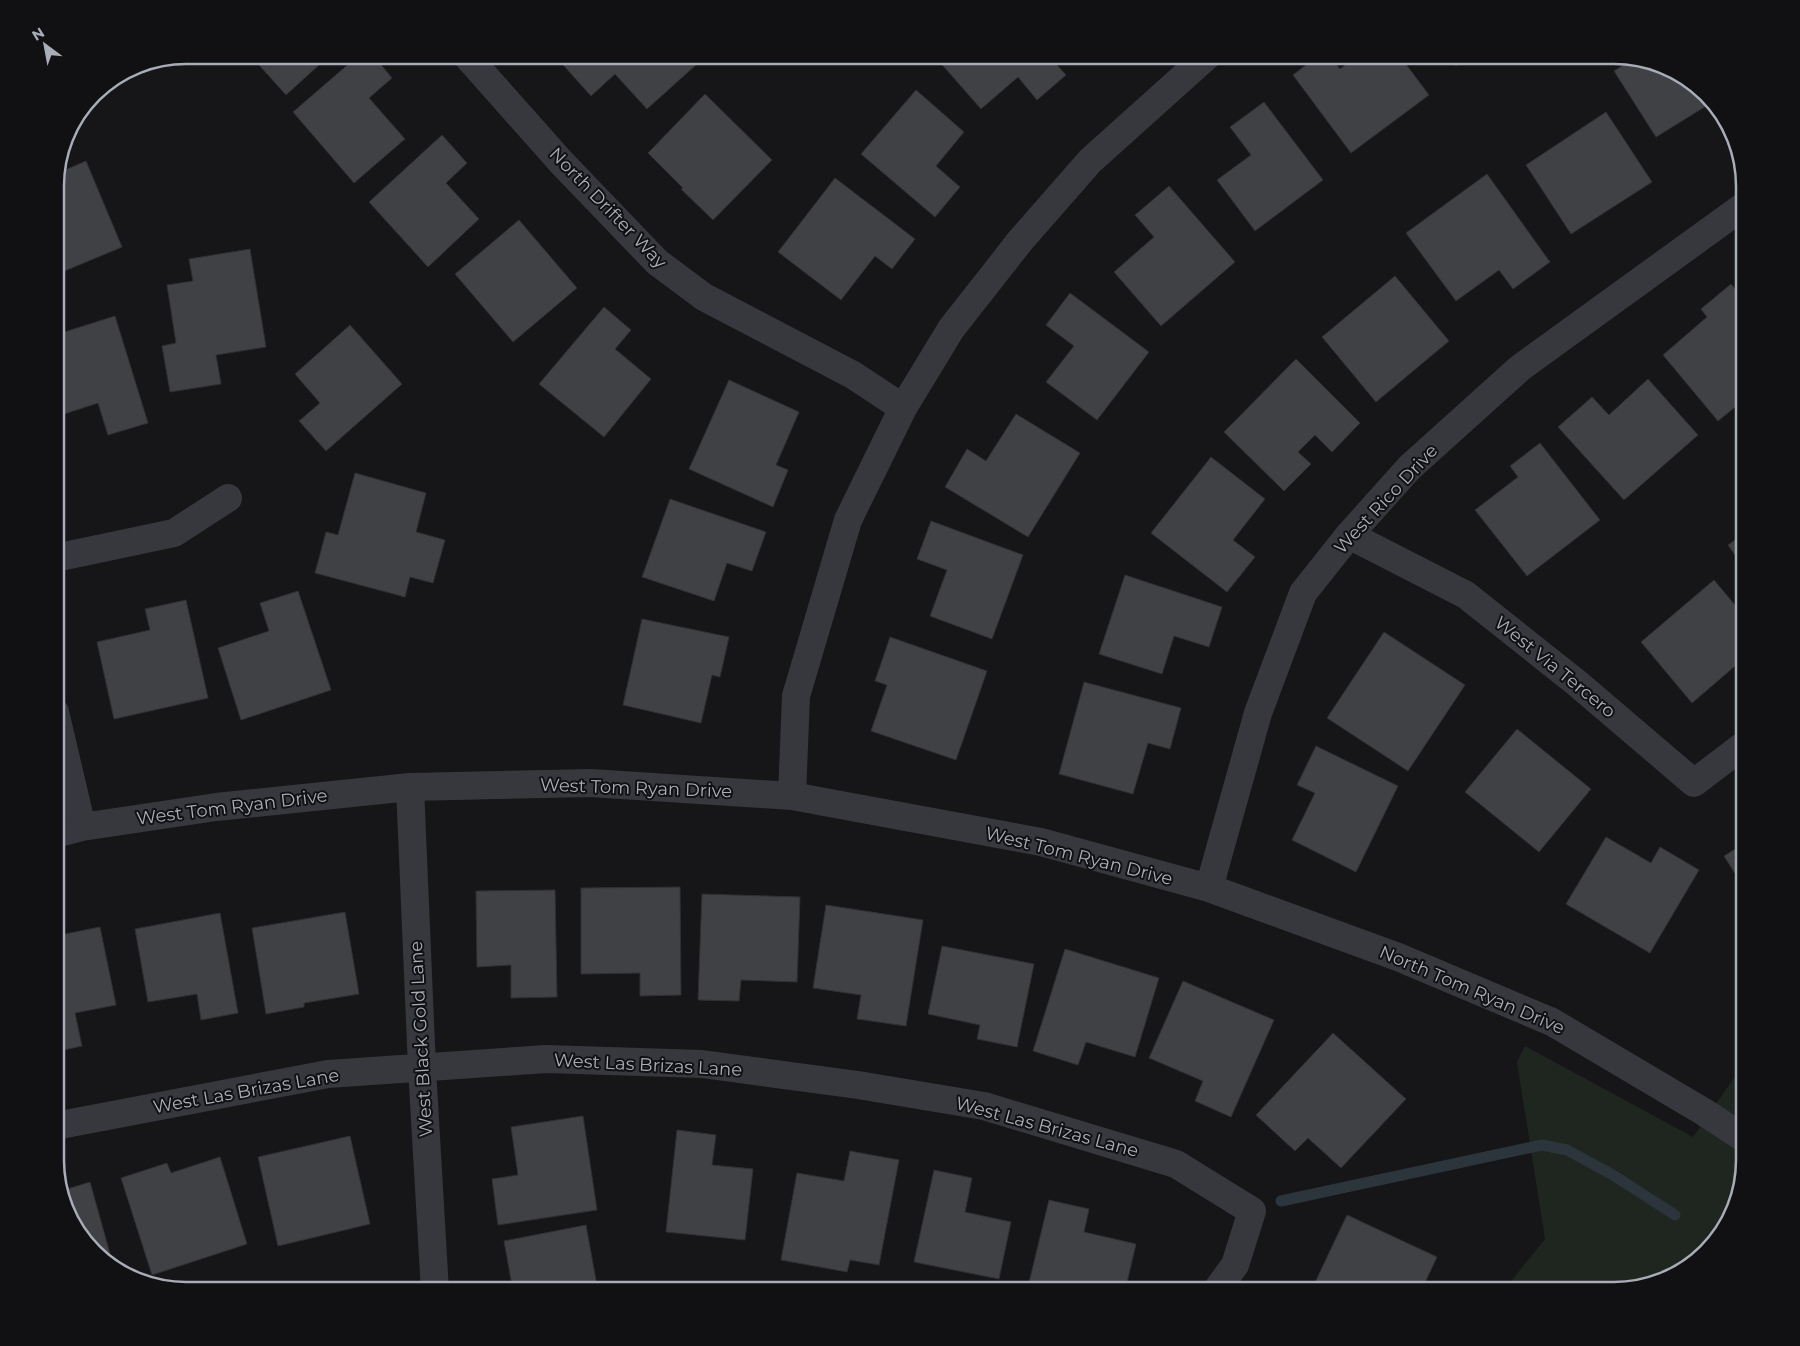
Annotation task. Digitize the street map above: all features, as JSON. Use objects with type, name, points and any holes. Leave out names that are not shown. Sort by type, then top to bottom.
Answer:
[{"type":"street","name":"North Drifter Way","points":[[474,64],[561,162],[657,262],[704,297],[853,375],[903,408]]},
{"type":"street","points":[[792,796],[796,696],[848,520],[903,408],[951,329],[1027,234],[1090,161],[1198,64]]},
{"type":"street","name":"West Rico Drive","points":[[1209,888],[1258,713],[1303,593],[1350,535],[1409,468],[1520,368],[1736,212]]},
{"type":"street","points":[[64,556],[174,533],[228,498]]},
{"type":"street","name":"West Via Tercero","points":[[1350,535],[1466,596],[1578,684],[1694,783],[1736,751]]},
{"type":"street","points":[[64,750],[82,827]]},
{"type":"street","name":"West Tom Ryan Drive","points":[[64,832],[82,827],[216,807],[410,787],[591,783],[792,796],[1041,842],[1209,888]]},
{"type":"street","name":"West Black Gold Lane","points":[[410,787],[422,1068],[434,1282]]},
{"type":"street","name":"North Tom Ryan Drive","points":[[1209,888],[1398,956],[1552,1022],[1704,1112],[1736,1133]]},
{"type":"street","name":"West Las Brizas Lane","points":[[64,1124],[328,1074],[546,1059],[702,1064],[858,1085],[984,1106],[1176,1164],[1252,1210],[1234,1265],[1222,1282]]},
{"type":"shaded area","points":[[1525,1046],[1693,1137],[1736,1075],[1736,1160],[1732,1192],[1720,1221],[1701,1247],[1668,1270],[1646,1278],[1630,1281],[1510,1282],[1545,1239],[1517,1062]]},
{"type":"building","points":[[258,64],[320,64],[286,95]]},
{"type":"building","points":[[349,64],[380,64],[392,78],[369,98],[405,139],[354,183],[293,112]]},
{"type":"building","points":[[562,64],[697,64],[647,109],[615,74],[591,96]]},
{"type":"building","points":[[942,64],[1056,64],[1066,75],[1037,100],[1018,77],[981,109]]},
{"type":"building","points":[[1307,64],[1336,64],[1340,69],[1347,64],[1406,64],[1429,95],[1351,153],[1293,75]]},
{"type":"building","points":[[1624,65],[1654,70],[1689,89],[1707,106],[1656,137],[1614,71]]},
{"type":"building","points":[[916,90],[964,132],[936,166],[960,187],[935,217],[861,154]]},
{"type":"building","points":[[705,94],[772,160],[713,220],[648,153]]},
{"type":"building","points":[[1264,102],[1323,180],[1255,231],[1217,180],[1251,155],[1230,127]]},
{"type":"building","points":[[1606,112],[1652,182],[1571,234],[1526,165]]},
{"type":"building","points":[[442,135],[467,163],[446,183],[479,219],[428,267],[369,202]]},
{"type":"building","points":[[86,161],[122,247],[64,271],[64,178],[65,170]]},
{"type":"building","points":[[1487,174],[1550,262],[1513,289],[1499,270],[1456,301],[1406,233]]},
{"type":"building","points":[[835,178],[915,239],[892,269],[875,256],[841,300],[778,252]]},
{"type":"building","points":[[1169,186],[1235,262],[1161,326],[1114,272],[1154,237],[1135,215]]},
{"type":"building","points":[[519,220],[577,288],[513,342],[455,274]]},
{"type":"building","points":[[250,249],[266,347],[216,355],[221,384],[170,392],[162,346],[176,343],[167,285],[193,281],[189,259]]},
{"type":"building","points":[[1395,276],[1449,341],[1376,402],[1322,337]]},
{"type":"building","points":[[1731,284],[1736,290],[1736,406],[1718,421],[1663,355],[1707,317],[1701,309]]},
{"type":"building","points":[[1070,293],[1149,352],[1097,420],[1046,382],[1074,346],[1046,325]]},
{"type":"building","points":[[604,307],[631,330],[615,349],[651,379],[604,437],[539,384]]},
{"type":"building","points":[[115,316],[148,423],[108,435],[98,403],[64,414],[64,332]]},
{"type":"building","points":[[350,325],[402,384],[326,451],[299,421],[320,403],[295,374]]},
{"type":"building","points":[[1296,359],[1360,423],[1332,452],[1315,435],[1298,452],[1311,464],[1284,491],[1224,432]]},
{"type":"building","points":[[1648,379],[1698,435],[1624,500],[1558,427],[1592,397],[1609,415]]},
{"type":"building","points":[[729,380],[799,412],[776,465],[788,470],[773,507],[689,469]]},
{"type":"building","points":[[1016,414],[1080,453],[1028,537],[945,487],[967,449],[986,461]]},
{"type":"building","points":[[1540,443],[1600,520],[1527,576],[1475,510],[1518,477],[1510,466]]},
{"type":"building","points":[[1211,457],[1265,499],[1233,540],[1255,557],[1227,592],[1151,533]]},
{"type":"building","points":[[355,473],[426,493],[416,532],[445,540],[433,583],[410,577],[405,597],[315,573],[326,532],[338,535]]},
{"type":"building","points":[[670,499],[766,532],[752,571],[727,563],[714,601],[642,577]]},
{"type":"building","points":[[931,521],[1023,555],[992,639],[930,616],[947,570],[917,559]]},
{"type":"building","points":[[1736,539],[1736,556],[1728,545]]},
{"type":"building","points":[[1125,575],[1222,607],[1209,647],[1174,636],[1162,674],[1099,654]]},
{"type":"building","points":[[1714,580],[1736,606],[1736,667],[1735,666],[1692,703],[1641,642]]},
{"type":"building","points":[[298,591],[331,690],[241,720],[218,648],[269,631],[260,603]]},
{"type":"building","points":[[186,600],[208,698],[114,719],[97,642],[150,630],[145,609]]},
{"type":"building","points":[[642,619],[729,637],[720,677],[712,675],[701,723],[623,705]]},
{"type":"building","points":[[1384,632],[1465,685],[1408,771],[1327,718]]},
{"type":"building","points":[[890,637],[987,671],[956,760],[871,731],[887,685],[875,681]]},
{"type":"building","points":[[1084,682],[1181,708],[1170,749],[1148,743],[1133,794],[1059,774]]},
{"type":"building","points":[[1517,729],[1591,789],[1539,852],[1465,792]]},
{"type":"building","points":[[1316,746],[1398,786],[1356,872],[1292,840],[1315,793],[1297,785]]},
{"type":"building","points":[[1606,837],[1651,863],[1660,847],[1699,870],[1650,953],[1566,904]]},
{"type":"building","points":[[1736,849],[1736,875],[1724,856]]},
{"type":"building","points":[[680,887],[681,995],[640,996],[640,973],[581,974],[581,888]]},
{"type":"building","points":[[555,890],[557,997],[511,998],[511,965],[477,967],[476,891]]},
{"type":"building","points":[[702,894],[800,897],[797,982],[741,980],[739,1001],[698,1000]]},
{"type":"building","points":[[826,905],[923,920],[906,1026],[857,1019],[861,995],[813,988]]},
{"type":"building","points":[[345,912],[359,994],[304,1003],[304,1007],[266,1014],[252,928]]},
{"type":"building","points":[[220,913],[238,1013],[201,1020],[197,994],[148,1002],[135,929]]},
{"type":"building","points":[[100,927],[116,1005],[75,1013],[82,1046],[64,1050],[64,934]]},
{"type":"building","points":[[942,946],[1034,964],[1017,1047],[977,1039],[980,1025],[928,1014]]},
{"type":"building","points":[[1065,949],[1159,978],[1135,1057],[1086,1042],[1078,1065],[1033,1051]]},
{"type":"building","points":[[1183,981],[1274,1020],[1231,1117],[1195,1101],[1203,1081],[1149,1058]]},
{"type":"building","points":[[1333,1033],[1406,1099],[1341,1168],[1308,1138],[1295,1151],[1256,1115]]},
{"type":"building","points":[[583,1116],[597,1210],[498,1225],[492,1179],[518,1175],[511,1127]]},
{"type":"building","points":[[677,1130],[716,1135],[712,1165],[753,1169],[745,1240],[666,1232]]},
{"type":"building","points":[[350,1136],[370,1224],[278,1246],[258,1157]]},
{"type":"building","points":[[850,1151],[899,1160],[879,1265],[850,1260],[847,1272],[781,1260],[797,1173],[844,1181]]},
{"type":"building","points":[[220,1157],[247,1244],[152,1275],[121,1178],[167,1163],[171,1173]]},
{"type":"building","points":[[934,1170],[972,1178],[965,1212],[1011,1222],[999,1279],[914,1262]]},
{"type":"building","points":[[90,1182],[111,1257],[99,1247],[80,1221],[67,1189]]},
{"type":"building","points":[[1049,1200],[1089,1209],[1084,1232],[1136,1244],[1127,1282],[1029,1282]]},
{"type":"building","points":[[1347,1215],[1437,1257],[1425,1282],[1315,1282]]},
{"type":"building","points":[[586,1225],[596,1282],[511,1282],[504,1241]]},
{"type":"waterway","points":[[1281,1201],[1542,1145],[1567,1150],[1613,1175],[1675,1215]]}]
